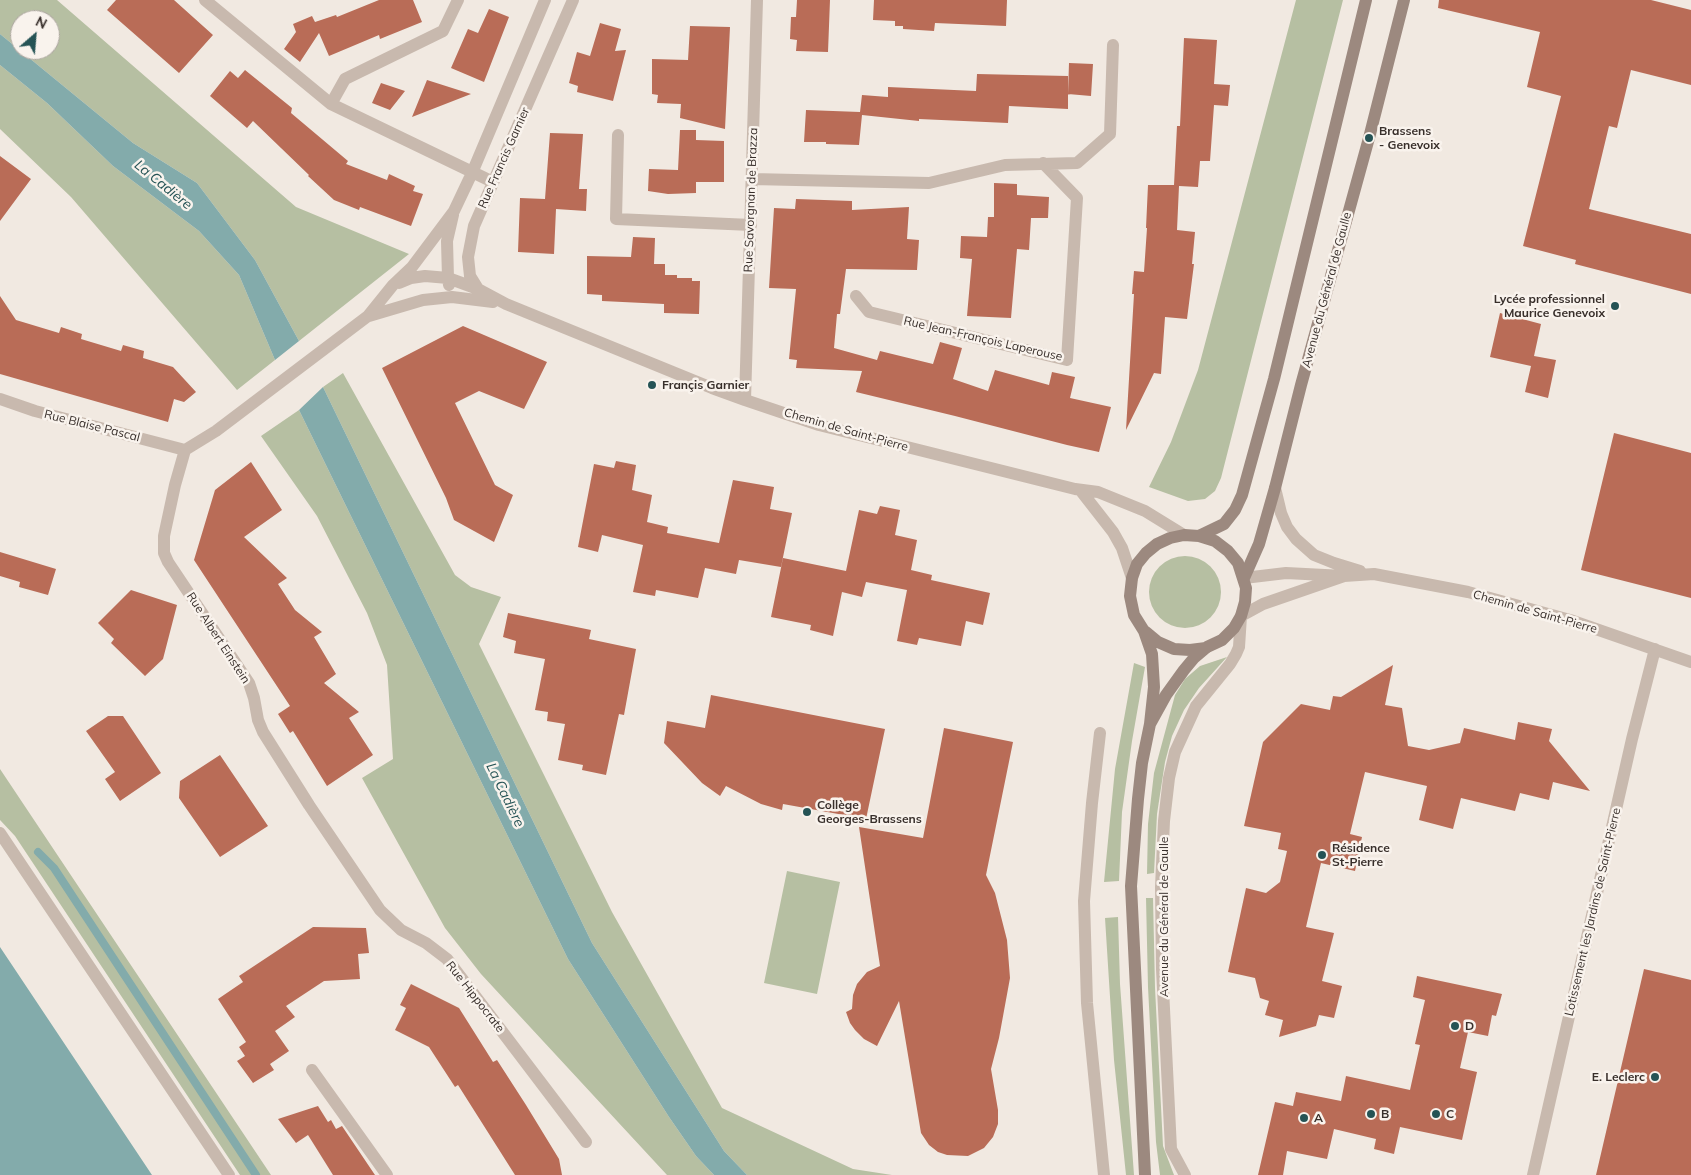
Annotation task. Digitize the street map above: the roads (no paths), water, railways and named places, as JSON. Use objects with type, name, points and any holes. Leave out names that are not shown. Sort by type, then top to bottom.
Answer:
[{"type":"street","points":[[205,0],[331,104],[493,182]]},
{"type":"street","points":[[331,104],[345,80],[443,31],[458,0]]},
{"type":"street","name":"Rue Francis Garnier","points":[[454,210],[545,0]]},
{"type":"street","name":"Rue Francis Garnier","points":[[478,289],[470,276],[468,257],[474,226],[574,0]]},
{"type":"street","name":"Rue Savorgnan de Brazza","points":[[745,400],[757,0]]},
{"type":"street","name":"Avenue du Général de Gaulle","points":[[1199,536],[1224,524],[1235,510],[1242,495],[1274,379],[1366,0]]},
{"type":"street","name":"Avenue du Général de Gaulle","points":[[1244,578],[1260,544],[1404,0]]},
{"type":"street","points":[[752,179],[930,184],[1005,165],[1077,163],[1110,134],[1113,45]]},
{"type":"street","points":[[618,135],[616,219],[751,225]]},
{"type":"street","name":"Rue Jean-François Laperouse","points":[[856,296],[869,312],[1067,360],[1077,198],[1043,163]]},
{"type":"street","points":[[452,296],[448,278],[447,241],[454,210]]},
{"type":"street","points":[[184,450],[216,431],[368,316],[393,285],[412,267],[454,210]]},
{"type":"street","points":[[393,285],[411,278],[425,276],[448,278],[478,289],[506,304]]},
{"type":"street","points":[[368,316],[424,300],[452,296],[506,304]]},
{"type":"street","name":"Chemin de Saint-Pierre","points":[[506,304],[745,400],[819,425],[1081,490],[1098,492],[1132,504],[1184,535]]},
{"type":"street","name":"Rue Blaise Pascal","points":[[0,400],[35,412],[184,450]]},
{"type":"street","name":"Rue Albert Einstein","points":[[184,450],[164,536],[164,553],[168,562],[249,683],[258,720],[263,732],[350,867]]},
{"type":"street","name":"Chemin de Saint-Pierre","points":[[1275,488],[1281,513],[1287,527],[1296,539],[1314,555],[1334,563],[1374,574],[1468,592],[1561,617],[1691,662]]},
{"type":"street","points":[[1081,490],[1118,540],[1132,578]]},
{"type":"street","name":"Avenue du Général de Gaulle","points":[[1145,1175],[1131,886],[1142,763],[1150,724],[1154,687],[1152,654],[1144,630],[1134,614],[1130,596],[1132,578],[1137,564],[1146,553],[1157,544],[1170,538],[1184,535],[1199,536],[1215,542],[1228,551],[1238,563],[1246,588],[1241,616],[1239,646],[1230,664],[1196,706],[1175,752],[1169,778],[1164,821],[1161,887],[1162,969],[1171,1149],[1185,1175]]},
{"type":"street","name":"Chemin de Saint-Pierre","points":[[1244,578],[1286,573],[1344,576],[1374,574]]},
{"type":"street","name":"Chemin de Saint-Pierre","points":[[1241,616],[1263,604],[1344,576]]},
{"type":"street","name":"Avenue du Général de Gaulle","points":[[1144,630],[1158,642],[1174,649],[1190,650],[1207,647],[1222,640],[1234,628],[1241,616]]},
{"type":"street","name":"Avenue du Général de Gaulle","points":[[1150,724],[1166,695],[1184,670],[1207,647]]},
{"type":"street","name":"Lotissement les Jardins de Saint-Pierre","points":[[1533,1175],[1630,748],[1656,649]]},
{"type":"street","points":[[1100,733],[1084,901],[1087,1004],[1104,1175]]},
{"type":"street","points":[[0,834],[229,1175]]},
{"type":"street","name":"Rue Hippocrate","points":[[350,867],[390,921],[447,959],[586,1142]]},
{"type":"street","points":[[312,1070],[387,1175]]},
{"type":"water","name":"La Cadière","points":[[0,34],[10,42],[10,60],[32,60],[133,143],[197,183],[255,260],[299,341],[275,360],[239,275],[199,231],[113,166],[47,103],[0,65]]},
{"type":"water","name":"La Cadière","points":[[323,387],[592,943],[724,1151],[747,1175],[714,1175],[696,1156],[568,959],[299,410]]},
{"type":"water","points":[[0,947],[152,1175],[0,1175]]},
{"type":"waterway","points":[[38,852],[54,868],[256,1175]]},
{"type":"place","name":"Brassens - Genevoix","points":[[1369,138]]},
{"type":"place","name":"Lycée professionnel Maurice Genevoix","points":[[1615,306]]},
{"type":"place","name":"Françis Garnier","points":[[652,385]]},
{"type":"place","name":"Collège Georges-Brassens","points":[[807,812]]},
{"type":"place","name":"Résidence St-Pierre","points":[[1322,855]]},
{"type":"place","name":"D","points":[[1455,1026]]},
{"type":"place","name":"E. Leclerc","points":[[1655,1077]]},
{"type":"place","name":"B","points":[[1371,1114]]},
{"type":"place","name":"C","points":[[1436,1114]]},
{"type":"place","name":"A","points":[[1304,1118]]}]
